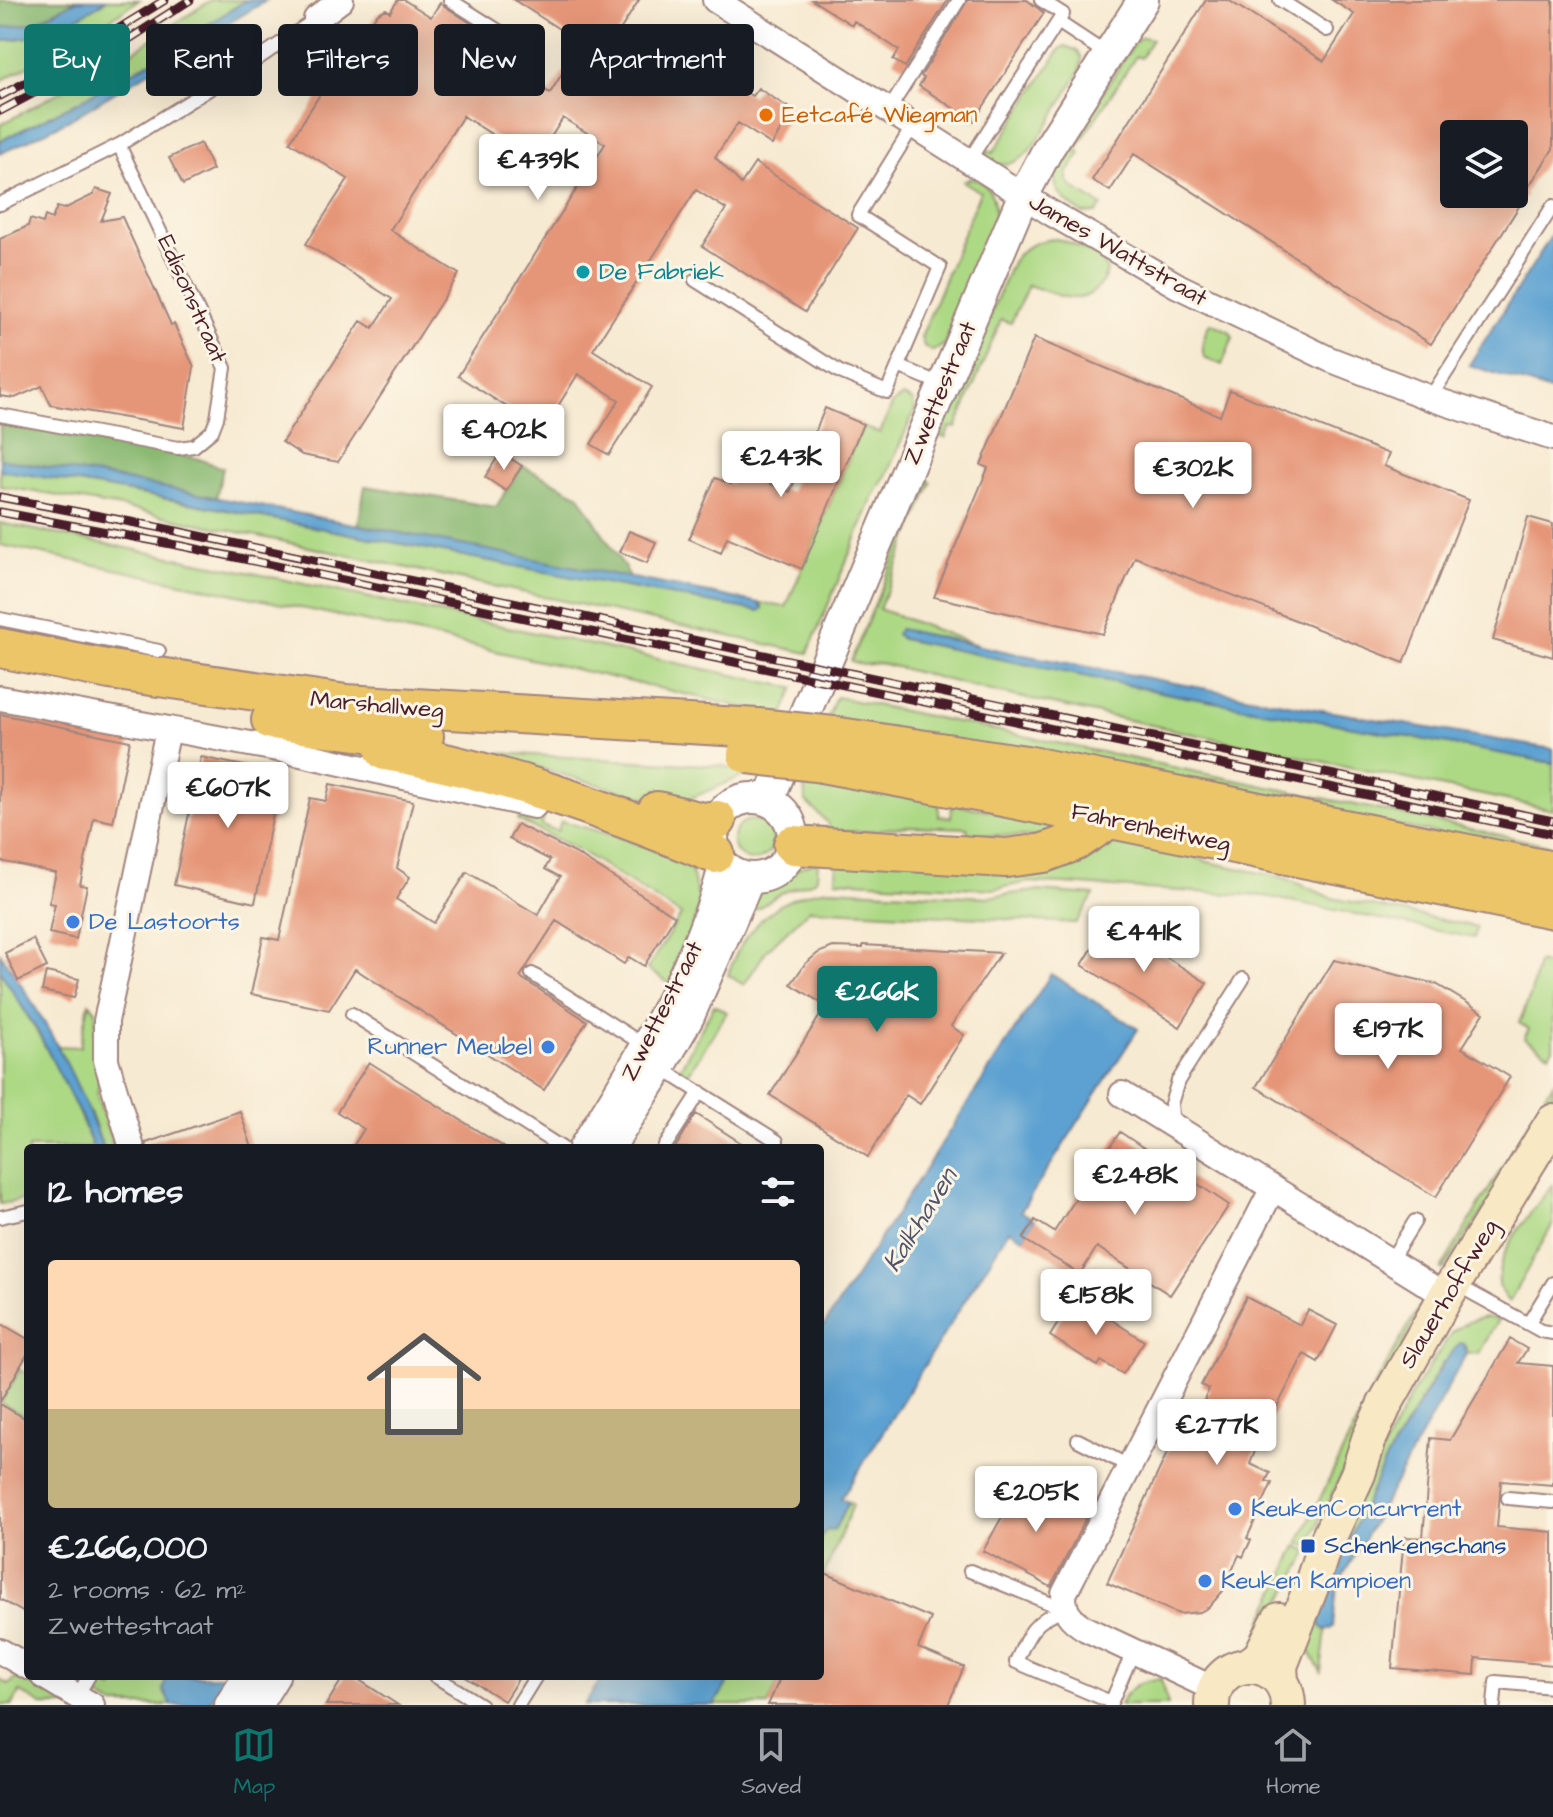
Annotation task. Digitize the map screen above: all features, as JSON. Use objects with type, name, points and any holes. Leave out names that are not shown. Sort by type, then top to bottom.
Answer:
[{"type":"main road","name":"Marshallweg","points":[[0,648],[110,670],[346,704],[752,741]]},
{"type":"main road","name":"Marshallweg","points":[[0,675],[139,701],[328,728],[469,739],[752,741]]},
{"type":"main road","points":[[440,711],[469,739],[499,761],[527,772],[702,822],[726,855]]},
{"type":"main road","points":[[328,728],[363,748],[412,755],[474,771],[626,818],[726,855]]},
{"type":"main road","name":"Fahrenheitweg","points":[[752,741],[828,749],[964,754],[1553,871]]},
{"type":"main road","name":"Fahrenheitweg","points":[[828,749],[1110,819],[1553,909]]},
{"type":"main road","points":[[793,845],[1006,858],[1044,853],[1076,841],[1132,806],[1193,816],[1227,805]]},
{"type":"main road","name":"Slauerhoffweg","points":[[1458,1294],[1553,1122]]},
{"type":"main road","name":"Slauerhoffweg","points":[[1285,1693],[1280,1666],[1322,1552],[1358,1474],[1385,1404],[1553,1156]]},
{"type":"main road","name":"Slauerhoffweg","points":[[1249,1665],[1260,1657],[1299,1585],[1322,1552]]},
{"type":"main road","points":[[1213,1697],[1228,1672],[1249,1665],[1267,1669],[1285,1693]]},
{"type":"street","points":[[316,19],[341,0]]},
{"type":"street","name":"James Wattstraat","points":[[715,0],[1023,196],[1229,313],[1329,359],[1430,398],[1553,438]]},
{"type":"street","name":"Zwettestraat","points":[[768,801],[1023,196],[1135,5]]},
{"type":"street","points":[[0,698],[225,738],[463,789],[592,823],[626,818]]},
{"type":"street","points":[[131,1144],[106,1060],[106,1021],[168,730]]},
{"type":"street","points":[[745,799],[768,801],[785,814],[793,833],[793,845],[790,856],[773,874],[761,878],[726,855],[733,803],[745,799]]},
{"type":"street","name":"Zwettestraat","points":[[611,1144],[653,1057],[669,1006],[715,901],[726,855]]},
{"type":"street","name":"Zwettestraat","points":[[587,1144],[653,1057]]},
{"type":"street","points":[[1122,1094],[1390,1261],[1458,1294]]},
{"type":"street","points":[[1213,1697],[1072,1620],[1064,1609],[1064,1594],[1273,1188]]},
{"type":"street","points":[[0,1651],[24,1665]]},
{"type":"street","points":[[54,1680],[86,1692]]},
{"type":"street","points":[[230,1705],[246,1680]]},
{"type":"street","points":[[256,1705],[272,1680]]},
{"type":"lane","points":[[450,0],[488,24]]},
{"type":"lane","points":[[888,111],[959,0]]},
{"type":"lane","points":[[968,162],[1063,14],[1041,0]]},
{"type":"lane","points":[[1280,0],[1327,30]]},
{"type":"lane","points":[[0,204],[119,145],[316,19]]},
{"type":"lane","points":[[1058,22],[1108,55]]},
{"type":"lane","points":[[695,280],[852,377],[887,392],[940,267],[858,215],[913,126]]},
{"type":"lane","name":"Edisonstraat","points":[[0,415],[178,448],[194,446],[212,431],[225,368],[119,145]]},
{"type":"lane","points":[[1430,398],[1553,206]]},
{"type":"lane","points":[[898,366],[943,385]]},
{"type":"lane","points":[[0,619],[159,651]]},
{"type":"lane","points":[[532,974],[700,1092],[777,1141]]},
{"type":"lane","points":[[1173,1126],[1173,1092],[1243,979]]},
{"type":"lane","points":[[352,1014],[556,1144]]},
{"type":"lane","points":[[667,1144],[700,1092]]},
{"type":"lane","points":[[0,1217],[24,1212]]},
{"type":"lane","points":[[1390,1261],[1415,1221]]},
{"type":"lane","points":[[1528,1324],[1553,1283]]},
{"type":"lane","points":[[1458,1294],[1541,1331],[1553,1333]]},
{"type":"lane","points":[[1078,1440],[1129,1466]]},
{"type":"lane","points":[[1508,1498],[1553,1502]]},
{"type":"lane","points":[[970,1571],[1064,1609]]},
{"type":"lane","points":[[1064,1609],[1040,1621],[1025,1641],[1016,1662],[1110,1704],[1133,1652]]},
{"type":"lane","points":[[441,1680],[481,1705]]},
{"type":"lane","points":[[518,1705],[534,1680]]},
{"type":"lane","points":[[1494,1705],[1496,1682],[1553,1687]]},
{"type":"green space","points":[[0,0],[77,0],[34,23],[0,28]]},
{"type":"green space","points":[[107,0],[139,0],[103,24],[67,24]]},
{"type":"green space","points":[[211,0],[246,0],[209,24],[175,24]]},
{"type":"green space","points":[[1142,37],[1152,39],[1141,58],[1136,56],[1076,149],[1081,153],[1068,172],[1067,180],[1072,187],[1102,206],[1096,213],[1083,214],[1060,194],[1055,181],[1057,165],[1135,42]]},
{"type":"green space","points":[[24,38],[24,68],[0,81],[0,41]]},
{"type":"green space","points":[[146,43],[146,64],[130,73],[130,53]]},
{"type":"green space","points":[[1065,46],[1078,51],[1082,58],[1080,71],[1035,144],[1020,159],[1011,163],[998,164],[985,158],[988,150],[993,153],[1060,49]]},
{"type":"green space","points":[[53,96],[88,96],[0,141],[0,125]]},
{"type":"green space","points":[[971,178],[983,184],[991,194],[994,221],[944,345],[932,351],[924,346],[921,337],[980,192],[963,181]]},
{"type":"green space","points":[[1056,239],[1078,246],[1100,260],[1107,272],[1100,285],[1091,293],[1072,298],[1028,285],[1011,323],[1001,320],[956,428],[950,427],[945,438],[940,436],[1012,262],[1031,245]]},
{"type":"green space","points":[[1211,323],[1229,331],[1233,337],[1222,365],[1204,357],[1204,339]]},
{"type":"green space","points":[[903,396],[913,401],[915,410],[886,476],[873,497],[808,653],[116,506],[0,486],[0,470],[760,611],[763,608],[759,603],[786,607],[862,427],[880,433],[893,403]]},
{"type":"green space","points":[[0,424],[196,458],[223,468],[216,498],[0,459]]},
{"type":"green space","points":[[522,466],[578,494],[631,578],[358,526],[365,486],[496,507]]},
{"type":"green space","points":[[924,474],[931,483],[879,609],[977,645],[899,629],[901,639],[1181,696],[1553,763],[1553,810],[991,691],[880,663],[863,665],[851,661],[921,494]]},
{"type":"green space","points":[[0,523],[243,571],[794,688],[783,714],[764,712],[354,619],[0,545]]},
{"type":"green space","points":[[836,697],[1553,846],[1553,855],[827,719]]},
{"type":"green space","points":[[498,753],[723,766],[750,773],[686,800],[683,808],[521,763]]},
{"type":"green space","points":[[803,779],[939,802],[939,816],[951,817],[952,804],[1069,824],[1034,837],[968,834],[967,828],[908,826],[861,832],[830,831],[827,822],[806,802]]},
{"type":"green space","points":[[523,810],[544,815],[542,826],[558,831],[561,821],[649,847],[689,867],[701,901],[672,985],[647,969],[681,915],[579,850],[518,820]]},
{"type":"green space","points":[[753,820],[767,826],[773,840],[767,854],[753,860],[739,854],[733,840],[739,826]]},
{"type":"green space","points":[[1124,836],[1148,838],[1208,862],[1285,878],[1332,898],[1477,927],[1474,938],[1265,896],[1029,882],[994,889],[836,880],[837,862]]},
{"type":"green space","points":[[818,862],[814,881],[781,893],[751,910],[758,891],[795,870]]},
{"type":"green space","points":[[831,889],[986,897],[1035,891],[1094,895],[1076,923],[810,909],[766,951],[744,985],[728,975],[743,942],[766,916],[796,897]]},
{"type":"green space","points":[[1538,962],[1553,967],[1553,1048],[1549,1054],[1524,1038],[1529,1029],[1519,1023],[1531,994]]},
{"type":"green space","points":[[0,971],[51,1057],[91,1144],[24,1144],[24,1200],[0,1204]]},
{"type":"green space","points":[[89,1003],[96,1010],[97,1096],[113,1144],[102,1144],[92,1117],[56,1046],[80,1047]]},
{"type":"green space","points":[[714,1005],[727,1012],[688,1074],[680,1069]]},
{"type":"green space","points":[[1553,1083],[1553,1109],[1441,1269]]},
{"type":"green space","points":[[1553,1185],[1553,1224],[1509,1302],[1500,1289],[1499,1274],[1503,1258],[1522,1224]]},
{"type":"green space","points":[[1420,1305],[1308,1546],[1299,1542],[1373,1389]]},
{"type":"green space","points":[[1485,1317],[1498,1320],[1479,1353],[1466,1354],[1466,1348],[1443,1362],[1386,1459],[1322,1598],[1323,1629],[1326,1630],[1321,1672],[1300,1633],[1366,1482],[1412,1393],[1452,1332],[1468,1322]]},
{"type":"green space","points":[[20,1370],[24,1372],[24,1416],[1,1403]]},
{"type":"green space","points":[[849,1502],[853,1505],[824,1574],[824,1533],[834,1530]]},
{"type":"green space","points":[[1297,1546],[1309,1551],[1267,1629],[1262,1622]]},
{"type":"green space","points":[[15,1679],[27,1680],[70,1705],[42,1705],[20,1692],[12,1705],[0,1705],[0,1680],[9,1685]]},
{"type":"green space","points":[[1161,1679],[1168,1705],[1120,1705],[1136,1685]]},
{"type":"green space","points":[[118,1680],[166,1680],[163,1690],[171,1705],[114,1705],[94,1694],[101,1683],[113,1689]]},
{"type":"green space","points":[[730,1680],[779,1680],[768,1705],[714,1705]]},
{"type":"water","points":[[77,0],[107,0],[67,24],[27,24]]},
{"type":"water","points":[[246,0],[267,0],[227,24],[209,24]]},
{"type":"water","points":[[24,24],[24,38],[0,41],[0,28]]},
{"type":"water","points":[[146,64],[146,73],[130,83],[130,73]]},
{"type":"water","points":[[88,96],[109,96],[69,120],[0,154],[0,141]]},
{"type":"water","points":[[1553,233],[1553,392],[1469,365]]},
{"type":"water","points":[[0,459],[120,479],[674,586],[759,603],[763,608],[760,611],[665,594],[0,470]]},
{"type":"water","points":[[900,629],[1310,708],[1553,749],[1553,763],[1181,696],[902,639],[896,634]]},
{"type":"water","points":[[0,953],[58,1047],[101,1144],[92,1144],[38,1032],[0,971]]},
{"type":"water","name":"Kalkhaven","points":[[1051,974],[1138,1029],[1021,1211],[1035,1220],[1023,1238],[1009,1230],[841,1499],[849,1502],[834,1530],[824,1534],[824,1326]]},
{"type":"water","points":[[1460,1343],[1464,1344],[1466,1354],[1337,1586],[1333,1627],[1323,1629],[1319,1624],[1322,1598],[1386,1459],[1444,1362]]},
{"type":"water","points":[[166,1680],[224,1680],[208,1705],[171,1705],[163,1690]]},
{"type":"water","points":[[600,1680],[730,1680],[714,1705],[584,1705]]},
{"type":"building","points":[[398,0],[404,0],[431,17],[440,3],[472,24],[434,24],[434,96],[545,96],[545,90],[550,93],[561,75],[561,96],[754,96],[758,88],[792,110],[772,145],[738,123],[715,157],[741,184],[755,163],[858,228],[805,312],[702,246],[726,209],[696,190],[593,350],[652,387],[609,455],[591,444],[619,400],[578,374],[543,430],[458,376],[605,144],[563,118],[535,162],[463,116],[390,230],[459,274],[338,462],[302,455],[282,442],[361,321],[373,328],[392,299],[306,244],[348,179],[290,142],[319,96],[418,96],[418,24],[371,24],[377,14],[386,9],[390,12]]},
{"type":"building","points":[[514,0],[639,0],[624,24],[561,24],[561,30]]},
{"type":"building","points":[[812,0],[948,0],[905,67],[893,60],[899,50],[854,21],[852,25]]},
{"type":"building","points":[[968,0],[1027,0],[1044,13],[974,121],[919,86],[924,78],[921,76]]},
{"type":"building","points":[[1206,0],[1228,0],[1324,61],[1354,14],[1332,0],[1553,0],[1553,149],[1528,188],[1528,120],[1440,120],[1440,208],[1518,208],[1431,344],[1134,154],[1110,191],[1092,180]]},
{"type":"building","points":[[200,143],[213,170],[183,185],[169,158]]},
{"type":"building","points":[[96,189],[112,194],[101,221],[122,217],[171,325],[174,324],[194,367],[184,428],[51,405],[42,386],[15,398],[0,396],[0,239],[28,226],[30,219],[43,223],[45,216],[52,219],[57,207],[64,209],[93,195]]},
{"type":"building","points":[[1034,338],[1220,416],[1230,390],[1389,454],[1384,466],[1469,500],[1404,663],[1135,557],[1103,634],[934,597],[988,468],[981,465]]},
{"type":"building","points":[[825,408],[863,424],[802,569],[727,537],[721,553],[689,539],[715,478],[731,484],[737,470],[790,492]]},
{"type":"building","points":[[501,452],[522,466],[506,491],[485,477]]},
{"type":"building","points":[[1528,517],[1553,524],[1553,657],[1493,640]]},
{"type":"building","points":[[629,531],[656,542],[647,563],[620,552]]},
{"type":"building","points":[[0,714],[130,741],[113,822],[94,818],[80,885],[87,886],[76,939],[49,933],[55,904],[49,903],[56,873],[0,861]]},
{"type":"building","points":[[201,757],[281,774],[255,903],[174,885]]},
{"type":"building","points":[[330,784],[413,801],[397,868],[410,877],[396,899],[434,923],[467,872],[538,915],[560,877],[545,869],[550,860],[509,839],[517,824],[575,853],[675,916],[644,966],[629,957],[624,964],[556,921],[520,977],[587,1021],[544,1090],[355,969],[329,1010],[251,994],[263,937],[279,940],[310,798],[326,801]]},
{"type":"building","points":[[1109,921],[1207,983],[1180,1027],[1082,965]]},
{"type":"building","points":[[33,939],[47,967],[18,981],[5,953]]},
{"type":"building","points":[[863,945],[1001,953],[951,1026],[964,1035],[920,1104],[906,1095],[868,1157],[770,1095],[826,1006],[791,984],[805,964],[818,953],[833,947],[863,948]]},
{"type":"building","points":[[1334,960],[1436,984],[1484,1013],[1462,1048],[1510,1077],[1436,1197],[1256,1087]]},
{"type":"building","points":[[46,972],[79,979],[74,998],[42,991]]},
{"type":"building","points":[[369,1062],[499,1144],[355,1144],[364,1129],[337,1112]]},
{"type":"building","points":[[240,1111],[251,1144],[146,1144]]},
{"type":"building","points":[[696,1114],[743,1144],[677,1144]]},
{"type":"building","points":[[1120,1132],[1229,1205],[1170,1295],[1097,1247],[1080,1274],[1023,1239],[1035,1220],[1054,1232]]},
{"type":"building","points":[[1075,1296],[1144,1341],[1123,1374],[1101,1361],[1098,1366],[1050,1336]]},
{"type":"building","points":[[1246,1297],[1300,1325],[1308,1310],[1337,1325],[1318,1362],[1304,1354],[1257,1446],[1250,1464],[1270,1473],[1266,1481],[1272,1483],[1247,1538],[1251,1540],[1243,1557],[1239,1555],[1223,1591],[1209,1607],[1200,1612],[1179,1614],[1107,1583],[1174,1438],[1185,1444],[1209,1389],[1201,1385]]},
{"type":"building","points":[[0,1323],[24,1337],[24,1360],[0,1402]]},
{"type":"building","points":[[1510,1339],[1527,1349],[1518,1363],[1553,1366],[1553,1485],[1501,1481],[1497,1527],[1553,1532],[1553,1665],[1476,1658],[1475,1675],[1392,1668],[1404,1537],[1423,1538],[1431,1438],[1450,1440]]},
{"type":"building","points":[[0,1404],[24,1418],[24,1613],[0,1599]]},
{"type":"building","points":[[1022,1481],[1087,1516],[1051,1587],[983,1551]]},
{"type":"building","points":[[825,1573],[931,1618],[918,1648],[964,1667],[948,1705],[768,1705],[779,1680],[824,1680]]},
{"type":"building","points":[[342,1680],[359,1680],[398,1705],[326,1705]]},
{"type":"building","points":[[470,1680],[517,1680],[504,1701]]},
{"type":"railway","points":[[0,96],[66,61],[165,0]]},
{"type":"railway","points":[[0,111],[98,59],[190,0]]},
{"type":"railway","points":[[0,497],[157,527],[1553,821]]},
{"type":"railway","points":[[0,512],[182,546],[1553,834]]},
{"type":"place","name":"Eetcafé Wiegman","points":[[766,115]]},
{"type":"place","name":"De Fabriek","points":[[583,272]]},
{"type":"place","name":"De Lastoorts","points":[[73,922]]},
{"type":"place","name":"Runner Meubel","points":[[548,1047]]},
{"type":"place","name":"KeukenConcurrent","points":[[1235,1509]]},
{"type":"place","name":"Schenkenschans","points":[[1308,1546]]},
{"type":"place","name":"Keuken Kampioen","points":[[1205,1581]]}]
